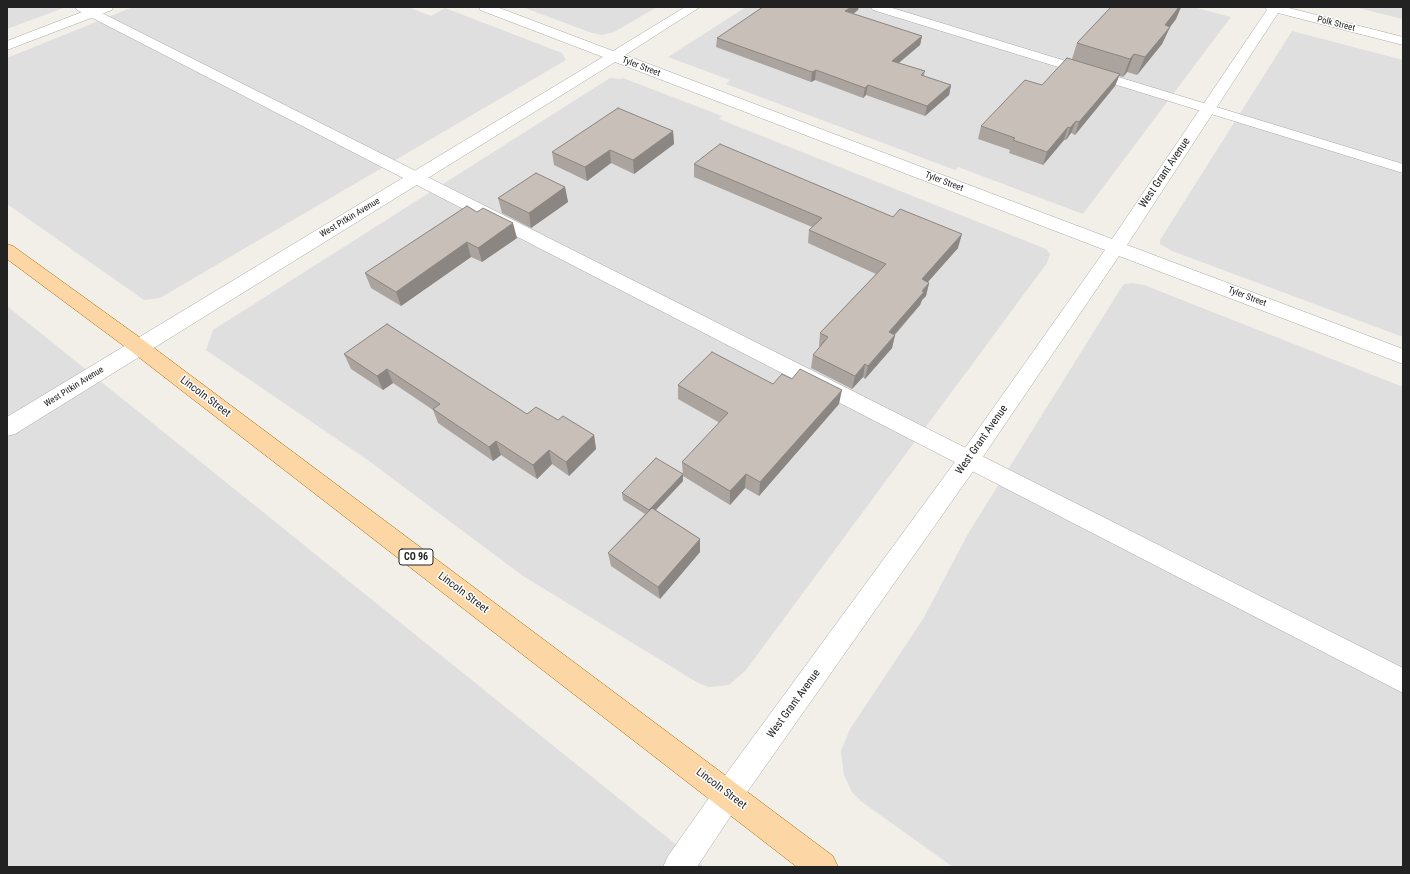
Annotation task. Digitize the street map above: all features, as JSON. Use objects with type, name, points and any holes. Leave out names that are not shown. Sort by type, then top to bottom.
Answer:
[{"type":"main road","name":"Lincoln Street","points":[[7,250],[139,347],[822,867]]},
{"type":"street","name":"Tyler Street","points":[[485,7],[1403,356]]},
{"type":"street","name":"West Pitkin Avenue","points":[[7,428],[694,7]]},
{"type":"street","name":"West Grant Avenue","points":[[679,867],[728,795],[968,461],[1116,247],[1208,109],[1273,7]]},
{"type":"street","name":"Polk Street","points":[[1273,7],[1403,41]]},
{"type":"street","points":[[7,46],[93,9]]},
{"type":"lane","points":[[877,7],[1403,169]]},
{"type":"lane","points":[[93,9],[416,178],[968,461],[1403,681]]},
{"type":"shaded area","points":[[7,7],[66,7],[7,29]]},
{"type":"shaded area","points":[[133,7],[408,7],[431,16],[445,8],[562,53],[566,60],[160,298],[144,300],[7,204],[7,58]]},
{"type":"shaded area","points":[[522,7],[657,7],[614,32],[602,35],[592,33]]},
{"type":"shaded area","points":[[746,7],[1193,7],[1231,17],[1083,214],[958,167],[955,170],[726,84],[730,80],[668,57]]},
{"type":"shaded area","points":[[1354,7],[1403,7],[1403,19]]},
{"type":"shaded area","points":[[1292,31],[1403,60],[1403,337],[1172,251],[1160,244],[1160,240]]},
{"type":"shaded area","points":[[610,78],[623,78],[722,116],[719,119],[1046,249],[1050,254],[1047,263],[746,670],[729,685],[709,687],[698,683],[523,576],[369,461],[206,350],[213,330]]},
{"type":"shaded area","points":[[1132,283],[1144,285],[1403,387],[1403,867],[953,867],[862,802],[852,792],[844,775],[841,751],[850,729],[923,619],[969,532],[1121,288],[1124,284]]},
{"type":"shaded area","points":[[7,306],[704,867],[7,867]]},
{"type":"building","points":[[763,7],[851,7],[845,11],[922,36],[892,61],[925,71],[921,75],[951,85],[927,106],[868,85],[865,88],[816,70],[812,72],[717,38]]},
{"type":"building","points":[[1111,7],[1179,7],[1165,25],[1170,27],[1145,57],[1134,54],[1130,59],[1077,43]]},
{"type":"building","points":[[1067,58],[1120,74],[1079,122],[1076,121],[1070,128],[1068,127],[1047,152],[1013,140],[1015,138],[981,126],[1025,80],[1042,85]]},
{"type":"building","points":[[618,108],[673,131],[633,160],[610,150],[585,167],[552,152]]},
{"type":"building","points":[[720,144],[893,217],[900,209],[962,234],[922,279],[929,283],[922,291],[924,292],[889,332],[895,335],[868,366],[865,364],[855,376],[813,355],[828,337],[820,333],[886,264],[809,230],[822,218],[694,164]]},
{"type":"building","points":[[536,173],[565,187],[529,213],[498,198]]},
{"type":"building","points":[[467,206],[477,212],[483,208],[513,223],[478,248],[467,242],[396,292],[365,273]]},
{"type":"building","points":[[387,324],[527,414],[536,407],[558,420],[563,416],[594,435],[566,462],[549,450],[533,465],[496,441],[489,447],[433,409],[440,404],[387,369],[377,376],[344,354]]},
{"type":"building","points":[[712,352],[773,384],[782,374],[792,379],[800,369],[842,390],[760,482],[746,474],[730,491],[682,462],[728,413],[678,385]]},
{"type":"building","points":[[656,458],[683,474],[649,510],[622,493]]},
{"type":"building","points":[[652,508],[700,539],[658,587],[608,553]]}]
